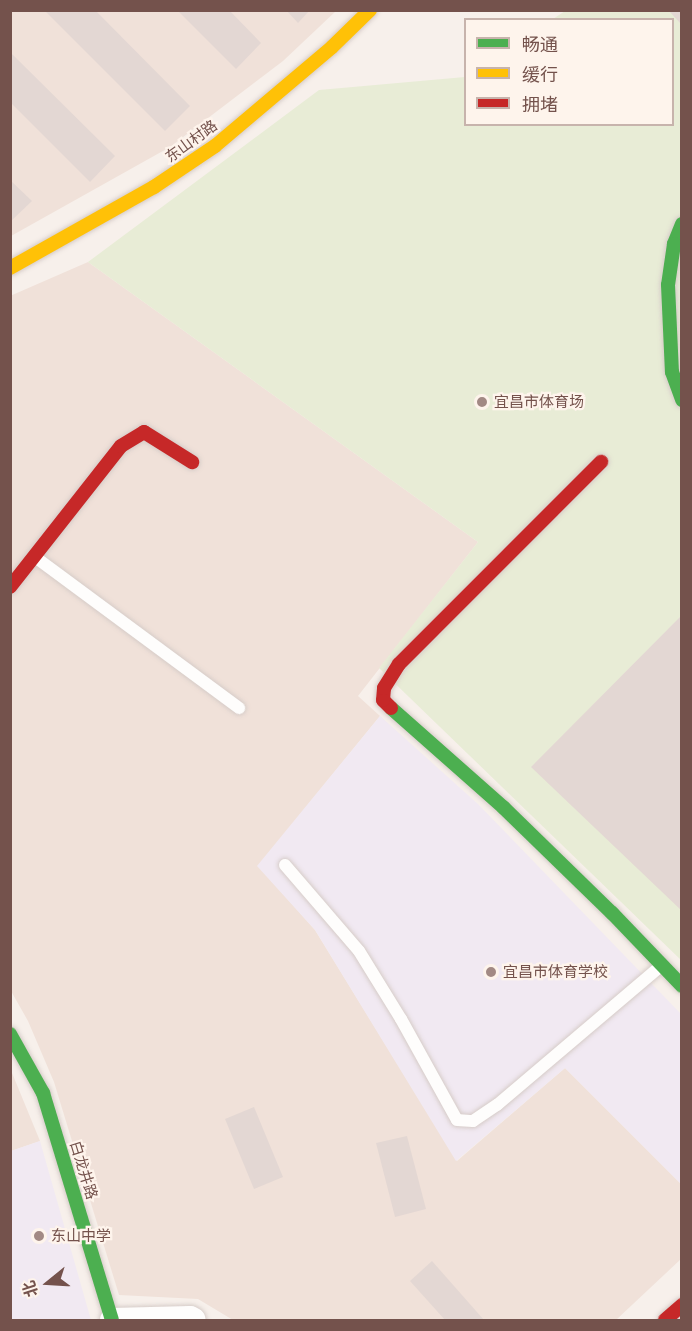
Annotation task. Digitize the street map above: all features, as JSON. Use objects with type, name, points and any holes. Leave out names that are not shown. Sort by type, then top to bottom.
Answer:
[{"type":"street","name":"东山村路","points":[[10,268],[154,187],[215,146],[332,47],[370,10]]},
{"type":"street","points":[[681,224],[674,244],[668,285],[672,372],[681,399]]},
{"type":"street","points":[[10,587],[121,446],[144,432],[192,462]]},
{"type":"street","points":[[601,462],[399,663],[384,688],[383,700],[504,808],[681,986]]},
{"type":"street","name":"白龙井路","points":[[10,1034],[43,1093],[112,1320]]},
{"type":"street","points":[[665,1320],[681,1305]]},
{"type":"street","points":[[112,1320],[190,1318],[194,1320]]},
{"type":"lane","points":[[34,556],[239,708]]},
{"type":"lane","points":[[285,865],[359,951],[457,1120],[473,1121],[497,1106],[662,965]]},
{"type":"shaded area","points":[[11,11],[336,11],[283,61],[170,147],[11,236]]},
{"type":"shaded area","points":[[88,262],[478,542],[358,696],[380,716],[258,866],[315,930],[457,1161],[565,1068],[681,1184],[681,1259],[616,1320],[233,1320],[198,1299],[119,1295],[54,1082],[28,1021],[11,991],[10,296]]},
{"type":"shaded area","name":"宜昌市体育学校","points":[[380,716],[478,804],[681,1014],[681,1184],[565,1068],[456,1161],[315,930],[257,866]]},
{"type":"shaded area","points":[[10,1068],[40,1141],[11,1151],[10,1151]]},
{"type":"shaded area","name":"东山中学","points":[[40,1141],[91,1320],[11,1320],[11,1151]]},
{"type":"green space","name":"宜昌市体育场","points":[[565,11],[681,11],[681,960],[379,668],[478,542],[88,262],[319,90],[464,77],[464,126],[674,126],[674,18],[554,18]]},
{"type":"building","points":[[44,10],[95,10],[190,106],[165,131]]},
{"type":"building","points":[[177,10],[229,10],[261,43],[236,69]]},
{"type":"building","points":[[286,10],[310,10],[298,23]]},
{"type":"building","points":[[668,10],[682,10],[682,25]]},
{"type":"building","points":[[10,52],[115,156],[90,182],[10,102]]},
{"type":"building","points":[[10,180],[32,201],[10,222]]},
{"type":"building","points":[[682,615],[682,911],[531,767]]},
{"type":"building","points":[[254,1107],[283,1177],[254,1189],[225,1119]]},
{"type":"building","points":[[407,1136],[426,1209],[395,1217],[376,1143]]},
{"type":"building","points":[[432,1261],[484,1320],[445,1320],[410,1281]]},
{"type":"traffic: fast","points":[[682,224],[674,244],[668,285],[672,372],[682,400]]},
{"type":"traffic: fast","points":[[391,708],[504,808],[612,913],[682,986]]},
{"type":"traffic: fast","points":[[10,1034],[43,1093],[112,1320]]},
{"type":"traffic: slow","points":[[10,268],[154,187],[215,146],[332,47],[370,10]]},
{"type":"traffic: jam","points":[[10,587],[121,446],[144,432],[192,462]]},
{"type":"traffic: jam","points":[[391,708],[383,700],[384,688],[399,664],[601,462]]},
{"type":"traffic: jam","points":[[665,1320],[682,1305]]},
{"type":"place","name":"宜昌市体育场","points":[[482,402]]},
{"type":"place","name":"宜昌市体育学校","points":[[491,972]]},
{"type":"place","name":"东山中学","points":[[39,1236]]}]
